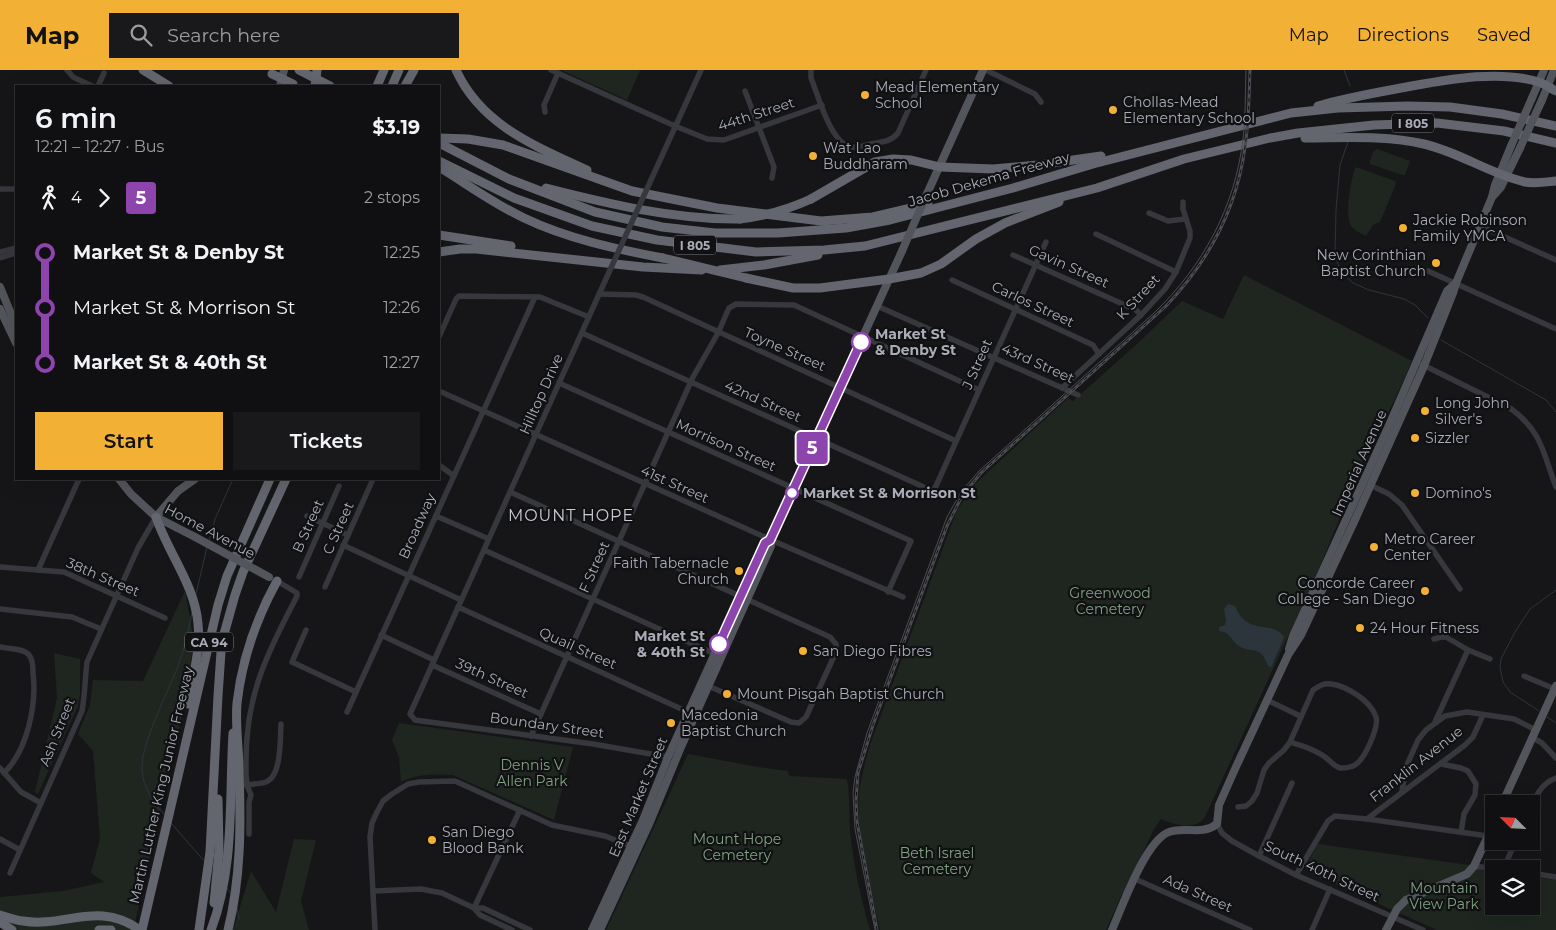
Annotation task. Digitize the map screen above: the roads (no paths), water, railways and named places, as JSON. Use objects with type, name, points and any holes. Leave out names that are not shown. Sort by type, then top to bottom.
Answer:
[{"type":"highway","points":[[143,70],[167,85]]},
{"type":"highway","points":[[154,70],[175,85]]},
{"type":"highway","points":[[299,70],[328,85]]},
{"type":"highway","points":[[315,85],[318,70]]},
{"type":"highway","points":[[377,85],[384,70]]},
{"type":"highway","points":[[392,85],[398,70]]},
{"type":"highway","points":[[407,83],[414,70]]},
{"type":"highway","points":[[456,70],[470,95],[494,120],[542,149],[599,176],[615,186]]},
{"type":"highway","points":[[269,72],[295,85]]},
{"type":"highway","points":[[1291,113],[1352,97],[1458,78],[1484,76],[1515,78],[1539,82],[1552,89]]},
{"type":"highway","name":"Jacob Dekema Freeway","points":[[440,144],[509,178],[594,212],[662,227],[715,233],[778,233],[846,228],[890,220],[1013,188],[1093,164],[1291,113],[1338,108],[1450,107],[1502,114],[1556,126]]},
{"type":"highway","name":"I 805","points":[[440,162],[485,185],[529,204],[592,226],[657,240],[756,252],[824,250],[866,246],[1097,188],[1184,159],[1270,138],[1374,125],[1437,123],[1504,131],[1556,143]]},
{"type":"highway","points":[[440,138],[468,139],[507,146],[638,193],[717,208],[821,220],[873,216],[952,198],[1013,188]]},
{"type":"highway","points":[[1270,138],[1382,138],[1425,144],[1527,182],[1556,180]]},
{"type":"highway","points":[[509,178],[599,202],[718,220],[763,216],[787,210],[811,199],[875,162],[893,159],[911,160],[940,167],[993,168],[1019,167],[1149,150]]},
{"type":"highway","points":[[440,168],[504,208],[546,228],[590,242],[793,288],[820,288],[889,279],[921,272],[941,264],[976,238],[1005,223],[1097,188]]},
{"type":"highway","points":[[440,235],[595,261]]},
{"type":"highway","points":[[440,252],[476,249],[651,268],[728,270],[866,246]]},
{"type":"highway","name":"Martin Luther King Junior Freeway","points":[[141,930],[218,605],[227,576],[270,480]]},
{"type":"highway","name":"CA 94","points":[[199,930],[210,856],[218,696],[223,643],[235,595],[253,550],[286,480]]},
{"type":"highway","points":[[253,550],[291,480]]},
{"type":"highway","points":[[156,517],[190,590],[198,616],[197,655],[176,781]]},
{"type":"highway","points":[[211,930],[219,892],[226,871],[230,835],[233,727],[240,679],[246,653],[273,578]]},
{"type":"highway","points":[[228,930],[240,859],[237,705]]},
{"type":"highway","points":[[216,746],[220,834],[219,892]]},
{"type":"highway","points":[[0,915],[23,922],[43,922],[94,915],[124,920],[141,930]]},
{"type":"highway","points":[[0,922],[12,930]]},
{"type":"highway","points":[[99,930],[111,930]]},
{"type":"main road","points":[[280,85],[284,70]]},
{"type":"main road","name":"East Market Street","points":[[592,930],[654,813],[705,684],[744,598],[772,546],[770,540],[984,70]]},
{"type":"main road","name":"Imperial Avenue","points":[[1503,174],[1510,146],[1544,70]]},
{"type":"main road","name":"Imperial Avenue","points":[[1288,655],[1293,636],[1453,293],[1492,197],[1503,174],[1520,148],[1542,100],[1552,89],[1554,70]]},
{"type":"main road","points":[[0,287],[15,324]]},
{"type":"main road","points":[[0,309],[15,341]]},
{"type":"main road","name":"Imperial Avenue","points":[[1217,824],[1219,805],[1288,655],[1301,635],[1370,485],[1420,364]]},
{"type":"main road","name":"Home Avenue","points":[[120,480],[131,494],[156,517],[273,578]]},
{"type":"main road","points":[[156,517],[178,491],[194,480]]},
{"type":"main road","points":[[1301,635],[1299,632],[1308,610],[1308,604]]},
{"type":"main road","name":"East Market Street","points":[[600,930],[634,848],[668,757],[688,712],[705,684]]},
{"type":"main road","points":[[1506,795],[1555,691]]},
{"type":"main road","points":[[654,813],[656,802],[670,765],[668,757]]},
{"type":"main road","points":[[1112,930],[1149,851],[1160,837],[1168,832],[1175,831],[1197,832],[1217,824]]},
{"type":"main road","points":[[1386,930],[1396,909],[1406,900],[1463,877],[1474,866],[1485,842]]},
{"type":"street","points":[[67,70],[73,77],[90,85]]},
{"type":"street","name":"44th Street","points":[[551,70],[675,126],[711,140],[724,140],[759,129],[822,105]]},
{"type":"street","name":"Hilltop Drive","points":[[422,721],[415,720],[410,714],[701,70]]},
{"type":"street","points":[[811,70],[811,78],[830,128],[835,136],[849,147],[890,140],[895,137],[926,70]]},
{"type":"street","points":[[984,70],[1035,94],[1041,102]]},
{"type":"street","points":[[98,85],[104,73]]},
{"type":"street","points":[[545,112],[544,105],[558,73]]},
{"type":"street","points":[[745,90],[774,167],[772,178]]},
{"type":"street","points":[[0,189],[15,189]]},
{"type":"street","name":"K Street","points":[[1062,388],[1165,289],[1176,272],[1190,238],[1183,210],[1183,202]]},
{"type":"street","points":[[1149,213],[1168,221],[1185,219]]},
{"type":"street","points":[[1480,226],[1556,260]]},
{"type":"street","points":[[1096,234],[1176,272]]},
{"type":"street","name":"J Street","points":[[931,497],[1046,242]]},
{"type":"street","points":[[0,252],[15,248]]},
{"type":"street","points":[[0,258],[15,253]]},
{"type":"street","name":"Gavin Street","points":[[1013,254],[1141,314]]},
{"type":"street","points":[[1422,273],[1428,271],[1556,329]]},
{"type":"street","name":"Carlos Street","points":[[952,280],[1093,345],[1099,354]]},
{"type":"street","name":"Toyne Street","points":[[600,294],[643,297],[956,441]]},
{"type":"street","points":[[440,335],[459,296],[535,297],[549,300],[589,317]]},
{"type":"street","name":"Broadway","points":[[347,712],[535,297]]},
{"type":"street","name":"F Street","points":[[532,736],[691,382],[718,333],[729,308],[736,304],[794,305],[863,337]]},
{"type":"street","name":"43rd Street","points":[[877,306],[1078,395]]},
{"type":"street","name":"42nd Street","points":[[582,332],[934,490]]},
{"type":"street","points":[[863,337],[979,390]]},
{"type":"street","points":[[1420,364],[1510,408],[1520,415],[1534,429],[1556,487]]},
{"type":"street","name":"Morrison Street","points":[[559,383],[911,541],[888,592]]},
{"type":"street","name":"41st Street","points":[[440,391],[770,540],[903,597]]},
{"type":"street","points":[[440,465],[454,476]]},
{"type":"street","points":[[38,570],[79,480]]},
{"type":"street","name":"C Street","points":[[325,586],[373,480]]},
{"type":"street","points":[[1370,485],[1388,494],[1402,505],[1460,590]]},
{"type":"street","name":"B Street","points":[[299,577],[339,486]]},
{"type":"street","points":[[510,492],[830,637],[836,644],[836,652],[806,717],[799,723],[791,722],[705,684]]},
{"type":"street","points":[[307,516],[348,535]]},
{"type":"street","points":[[436,516],[488,539]]},
{"type":"street","name":"Ash Street","points":[[10,873],[82,711],[85,698],[87,662],[138,548],[156,517]]},
{"type":"street","points":[[343,545],[461,600]]},
{"type":"street","points":[[484,550],[718,656]]},
{"type":"street","name":"38th Street","points":[[0,567],[64,572],[165,618]]},
{"type":"street","name":"Home Avenue","points":[[246,785],[248,727],[255,690],[268,653],[297,596],[297,593],[273,578]]},
{"type":"street","name":"Quail Street","points":[[458,607],[688,712]]},
{"type":"street","points":[[0,608],[72,617],[101,629]]},
{"type":"street","points":[[306,630],[292,662],[356,692]]},
{"type":"street","name":"39th Street","points":[[381,635],[541,714]]},
{"type":"street","points":[[1434,639],[1441,636],[1446,637],[1468,650],[1490,659]]},
{"type":"street","points":[[0,647],[24,651],[29,654],[32,659],[35,689],[35,704],[20,754],[12,765],[2,771],[21,792],[41,803]]},
{"type":"street","points":[[1435,722],[1468,650]]},
{"type":"street","points":[[1524,676],[1555,691]]},
{"type":"street","points":[[1238,807],[1246,806],[1252,801],[1257,793],[1264,770],[1290,742],[1313,690],[1321,685],[1331,684],[1343,688],[1354,693],[1374,712],[1376,727],[1362,758],[1356,765],[1340,768],[1305,746],[1290,742]]},
{"type":"street","points":[[1267,700],[1300,716]]},
{"type":"street","points":[[1402,791],[1404,775],[1413,749],[1426,730],[1445,716],[1462,712],[1514,719],[1534,734],[1556,758]]},
{"type":"street","name":"Franklin Avenue","points":[[1296,875],[1328,820],[1335,816],[1367,818],[1465,745],[1473,736],[1483,715]]},
{"type":"street","name":"Boundary Street","points":[[422,721],[593,744],[668,757]]},
{"type":"street","points":[[249,834],[249,802],[251,795],[246,785],[266,782],[276,772],[281,724]]},
{"type":"street","points":[[1441,764],[1468,771],[1476,784],[1475,795],[1464,814],[1461,832]]},
{"type":"street","points":[[1537,795],[1541,788],[1550,780],[1556,778]]},
{"type":"street","points":[[375,930],[370,837],[372,823],[384,801],[406,785],[419,782],[455,781],[552,825],[604,836],[634,848]]},
{"type":"street","points":[[1259,856],[1292,783]]},
{"type":"street","points":[[474,908],[520,810]]},
{"type":"street","points":[[1367,818],[1485,836]]},
{"type":"street","name":"South 40th Street","points":[[1217,824],[1222,833],[1232,841],[1259,856],[1296,875],[1423,930]]},
{"type":"street","points":[[0,839],[20,850]]},
{"type":"street","points":[[1474,866],[1485,867]]},
{"type":"street","points":[[1540,874],[1556,877]]},
{"type":"street","name":"Ada Street","points":[[1135,879],[1250,930]]},
{"type":"street","points":[[373,891],[421,889],[442,894],[474,908],[483,908],[530,930]]},
{"type":"street","points":[[1312,930],[1330,889]]},
{"type":"street","points":[[474,908],[480,915],[512,930]]},
{"type":"waterway","points":[[1344,70],[1350,86]]},
{"type":"waterway","points":[[1348,142],[1340,165],[1336,210],[1335,256],[1341,272],[1353,283],[1369,290],[1404,299],[1415,305],[1428,318]]},
{"type":"waterway","points":[[1441,340],[1546,400],[1556,412]]},
{"type":"waterway","points":[[209,541],[215,519],[233,480]]},
{"type":"waterway","points":[[196,594],[207,547]]},
{"type":"waterway","points":[[1539,711],[1510,692],[1503,682],[1500,667],[1501,659],[1530,609],[1556,590]]},
{"type":"waterway","points":[[164,814],[146,788],[142,770],[143,760],[145,748],[155,720],[179,662],[192,613]]},
{"type":"waterway","points":[[1547,717],[1556,723]]},
{"type":"waterway","points":[[171,823],[205,862]]},
{"type":"waterway","points":[[227,888],[232,895]]},
{"type":"waterway","points":[[237,908],[239,919]]},
{"type":"tram line","points":[[875,930],[855,829],[853,793],[855,777],[867,733],[947,517],[961,492],[979,471],[1154,313],[1172,295],[1202,255],[1224,212],[1239,164],[1244,130],[1246,70]]},
{"type":"railway","points":[[877,930],[857,822],[858,773],[873,725],[947,526],[962,496],[981,473],[1166,306],[1195,271],[1228,213],[1241,170],[1249,108],[1250,70]]},
{"type":"place","name":"Mead Elementary School","points":[[865,95]]},
{"type":"place","name":"Chollas-Mead Elementary School","points":[[1113,110]]},
{"type":"place","name":"Wat Lao Buddharam","points":[[813,156]]},
{"type":"place","name":"Jackie Robinson Family YMCA","points":[[1403,228]]},
{"type":"place","name":"New Corinthian Baptist Church","points":[[1436,263]]},
{"type":"place","name":"Market St & Denby St","points":[[861,342]]},
{"type":"place","name":"Long John Silver's","points":[[1425,411]]},
{"type":"place","name":"Sizzler","points":[[1415,438]]},
{"type":"place","name":"Market St & Morrison St","points":[[792,493]]},
{"type":"place","name":"Domino's","points":[[1415,493]]},
{"type":"place","name":"Metro Career Center","points":[[1374,547]]},
{"type":"place","name":"Faith Tabernacle Church","points":[[739,571]]},
{"type":"place","name":"Concorde Career College - San Diego","points":[[1425,591]]},
{"type":"place","name":"24 Hour Fitness","points":[[1360,628]]},
{"type":"place","name":"Market St & 40th St","points":[[719,644]]},
{"type":"place","name":"San Diego Fibres","points":[[803,651]]},
{"type":"place","name":"Mount Pisgah Baptist Church","points":[[727,694]]},
{"type":"place","name":"Macedonia Baptist Church","points":[[671,723]]},
{"type":"place","name":"San Diego Blood Bank","points":[[432,840]]},
{"type":"district","name":"MOUNT HOPE","points":[[571,515]]},
{"type":"park label","name":"Greenwood Cemetery","points":[[1110,602]]},
{"type":"park label","name":"Dennis V Allen Park","points":[[532,774]]},
{"type":"park label","name":"Mount Hope Cemetery","points":[[737,848]]},
{"type":"park label","name":"Beth Israel Cemetery","points":[[937,862]]},
{"type":"park label","name":"Mountain View Park","points":[[1444,896]]}]
